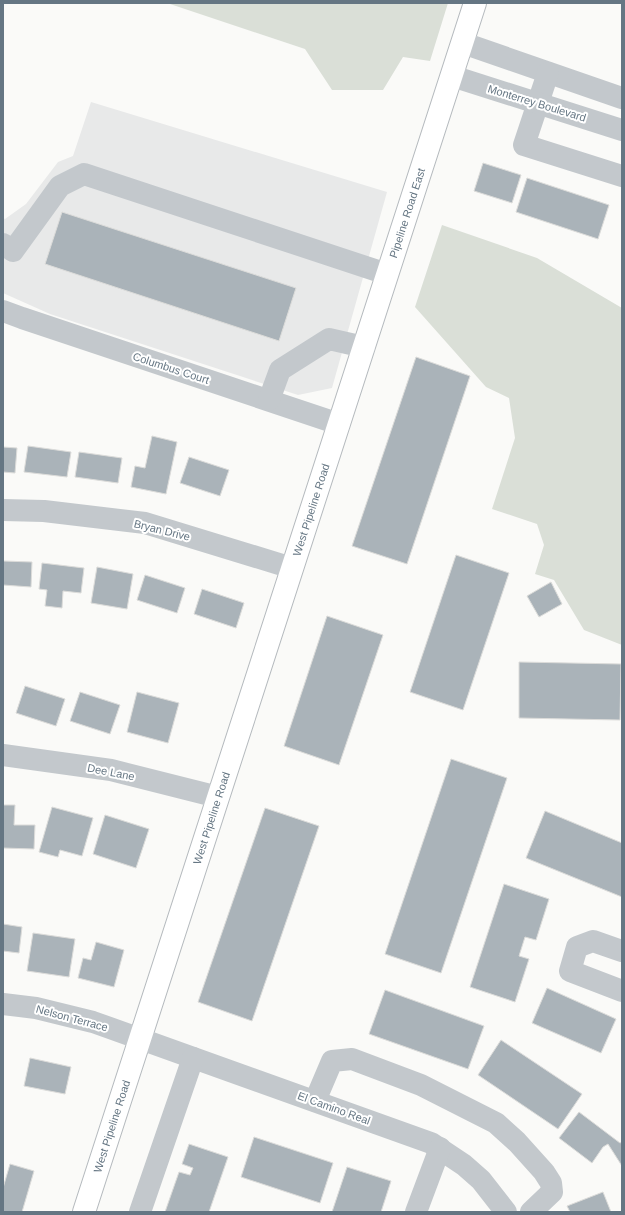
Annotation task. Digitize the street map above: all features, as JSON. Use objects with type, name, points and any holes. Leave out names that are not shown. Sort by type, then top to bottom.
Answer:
[{"type":"main road","name":"Pipeline Road East","points":[[339,424],[475,3]]},
{"type":"main road","name":"West Pipeline Road","points":[[84,1212],[339,424]]},
{"type":"street","points":[[462,43],[622,98]]},
{"type":"street","points":[[548,73],[524,145],[622,176]]},
{"type":"street","name":"Monterrey Boulevard","points":[[452,76],[622,130]]},
{"type":"street","points":[[3,244],[13,251],[60,186],[84,174],[387,274]]},
{"type":"street","name":"Columbus Court","points":[[3,311],[339,424]]},
{"type":"street","points":[[269,400],[280,370],[329,339],[364,347]]},
{"type":"street","name":"Bryan Drive","points":[[3,510],[44,511],[145,523],[292,568]]},
{"type":"street","name":"Dee Lane","points":[[3,755],[111,770],[218,797]]},
{"type":"street","points":[[622,952],[593,941],[577,946],[570,971],[622,991]]},
{"type":"street","name":"Nelson Terrace","points":[[3,1004],[36,1008],[93,1022],[140,1039]]},
{"type":"street","name":"El Camino Real","points":[[140,1039],[431,1143],[464,1165],[481,1180],[506,1212]]},
{"type":"street","points":[[140,1212],[193,1058]]},
{"type":"street","points":[[315,1101],[332,1061],[352,1059],[421,1085],[496,1123],[517,1142],[544,1172],[551,1183],[552,1192],[531,1212]]},
{"type":"street","points":[[416,1212],[440,1148]]},
{"type":"shaded area","points":[[167,3],[448,3],[430,61],[403,57],[383,90],[332,90],[305,49]]},
{"type":"shaded area","points":[[91,102],[387,192],[332,388],[298,395],[50,314],[3,293],[3,218],[5,219],[26,204],[58,162],[73,156]]},
{"type":"shaded area","points":[[442,225],[537,258],[622,308],[622,645],[584,630],[554,580],[535,574],[544,545],[537,524],[492,509],[515,438],[509,398],[486,387],[415,307]]},
{"type":"building","points":[[483,163],[521,175],[512,203],[474,191]]},
{"type":"building","points":[[527,178],[609,205],[598,239],[516,212]]},
{"type":"building","points":[[62,212],[296,288],[279,341],[45,264]]},
{"type":"building","points":[[416,357],[470,376],[407,564],[352,546]]},
{"type":"building","points":[[152,436],[177,442],[166,494],[131,487],[135,466],[145,468]]},
{"type":"building","points":[[28,446],[71,452],[67,477],[24,472]]},
{"type":"building","points":[[3,447],[17,448],[15,473],[3,472]]},
{"type":"building","points":[[79,452],[122,458],[118,483],[75,477]]},
{"type":"building","points":[[189,457],[229,470],[220,496],[180,483]]},
{"type":"building","points":[[456,555],[509,573],[463,710],[410,692]]},
{"type":"building","points":[[3,561],[32,562],[31,587],[3,585]]},
{"type":"building","points":[[42,563],[84,568],[81,593],[63,591],[62,608],[45,606],[47,590],[39,589]]},
{"type":"building","points":[[97,567],[133,574],[127,609],[91,603]]},
{"type":"building","points":[[145,575],[185,588],[177,613],[137,600]]},
{"type":"building","points":[[551,582],[562,604],[539,617],[527,596]]},
{"type":"building","points":[[202,589],[244,603],[236,628],[194,614]]},
{"type":"building","points":[[327,616],[383,635],[339,765],[284,746]]},
{"type":"building","points":[[519,662],[621,664],[620,720],[519,718]]},
{"type":"building","points":[[25,686],[65,699],[56,726],[16,713]]},
{"type":"building","points":[[80,692],[120,705],[110,734],[70,721]]},
{"type":"building","points":[[137,692],[179,703],[168,743],[127,732]]},
{"type":"building","points":[[451,759],[507,778],[441,973],[385,954]]},
{"type":"building","points":[[3,805],[15,805],[14,825],[35,825],[34,849],[3,848]]},
{"type":"building","points":[[52,807],[93,818],[82,856],[60,850],[58,857],[39,852]]},
{"type":"building","points":[[265,808],[319,826],[252,1021],[198,1002]]},
{"type":"building","points":[[545,811],[622,843],[622,897],[526,858]]},
{"type":"building","points":[[105,815],[149,829],[136,868],[93,854]]},
{"type":"building","points":[[504,884],[549,899],[536,940],[525,937],[519,956],[529,959],[515,1002],[470,987]]},
{"type":"building","points":[[3,924],[22,927],[19,953],[3,951]]},
{"type":"building","points":[[33,933],[75,939],[69,977],[27,971]]},
{"type":"building","points":[[96,942],[124,950],[114,987],[78,978],[83,958],[91,960]]},
{"type":"building","points":[[547,988],[616,1019],[601,1053],[532,1023]]},
{"type":"building","points":[[385,990],[484,1026],[468,1069],[369,1034]]},
{"type":"building","points":[[501,1040],[582,1094],[558,1129],[478,1075]]},
{"type":"building","points":[[30,1058],[71,1067],[65,1094],[24,1086]]},
{"type":"building","points":[[579,1112],[620,1143],[622,1142],[622,1166],[608,1144],[603,1147],[592,1163],[559,1138]]},
{"type":"building","points":[[254,1137],[333,1163],[320,1203],[241,1177]]},
{"type":"building","points":[[189,1144],[228,1157],[209,1212],[165,1212],[179,1172],[190,1175],[193,1168],[182,1164]]},
{"type":"building","points":[[10,1164],[34,1171],[22,1212],[3,1212],[3,1188]]},
{"type":"building","points":[[347,1167],[391,1181],[381,1212],[332,1212]]},
{"type":"building","points":[[603,1192],[611,1212],[570,1212],[567,1206]]}]
